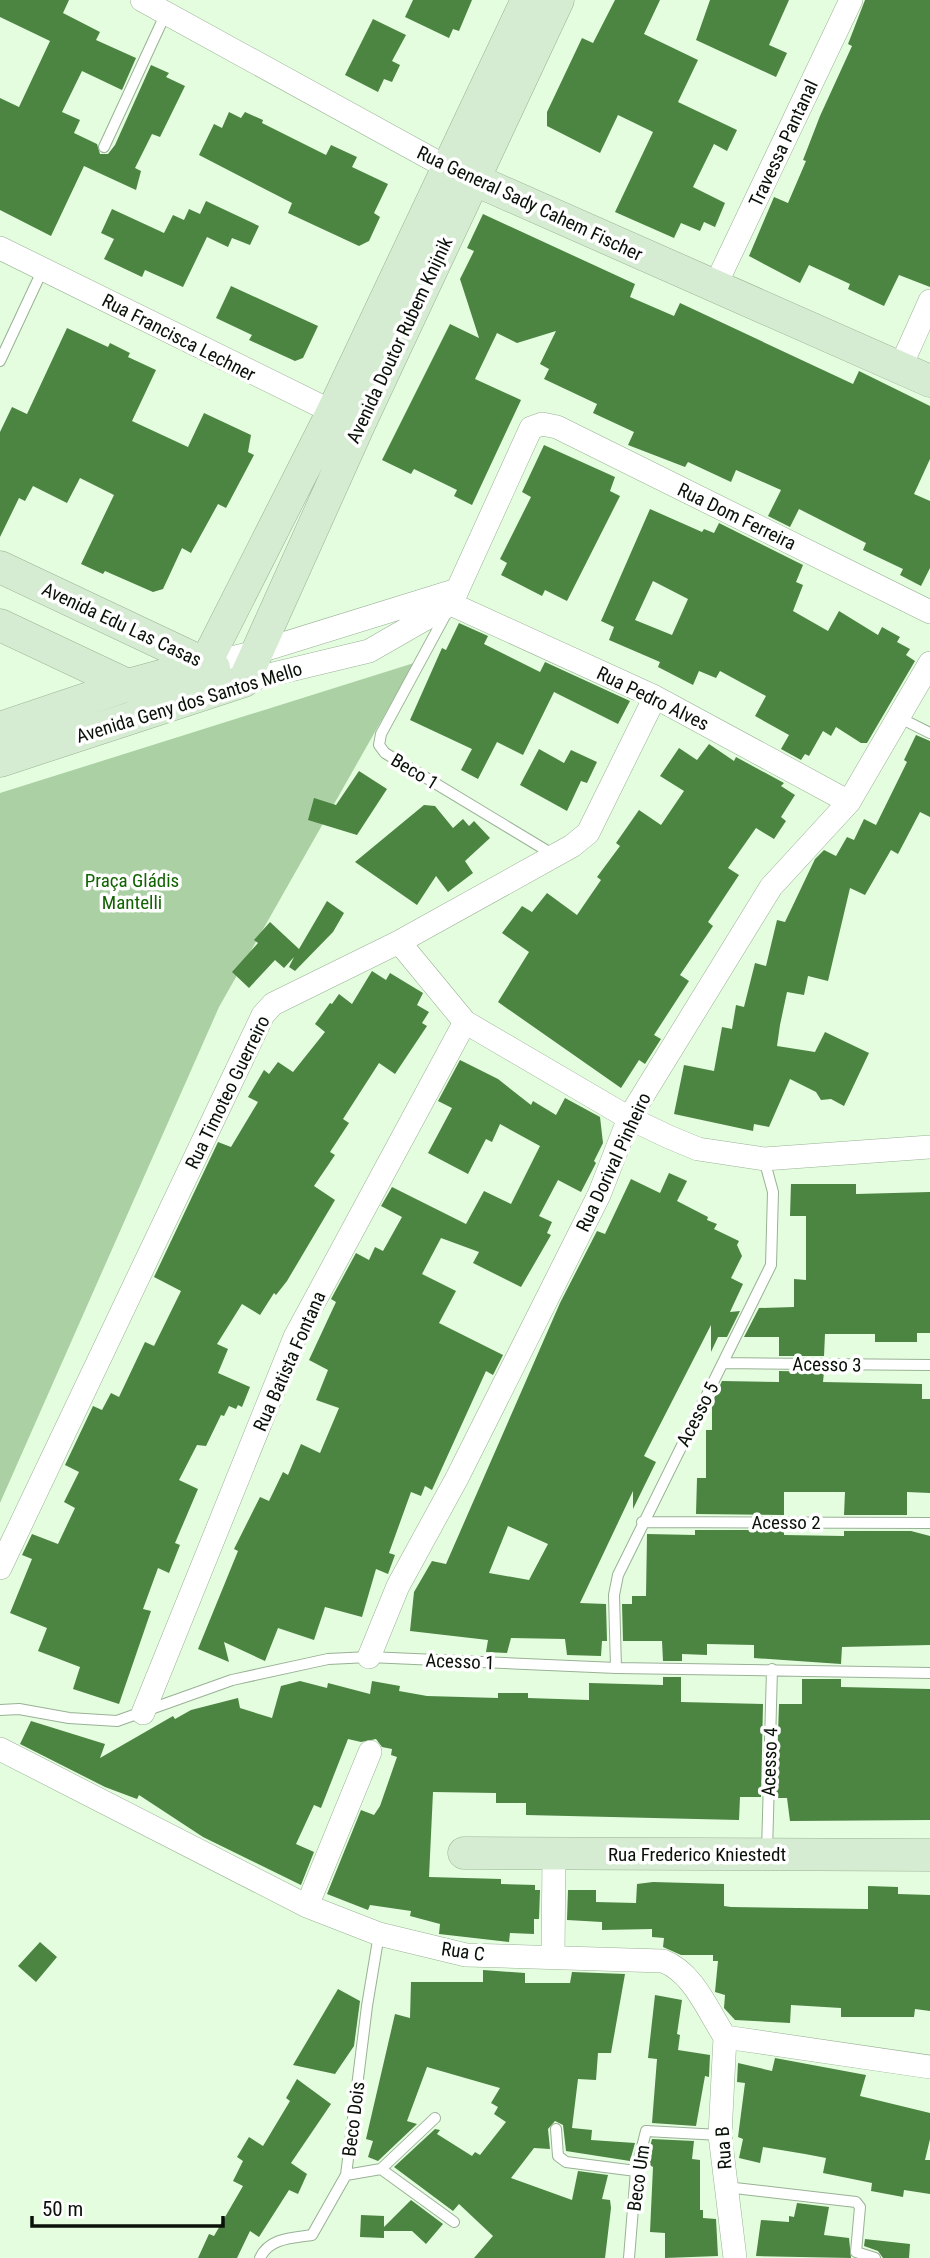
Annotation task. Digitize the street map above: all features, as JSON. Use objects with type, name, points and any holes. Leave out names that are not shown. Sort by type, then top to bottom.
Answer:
[{"type":"street","name":"Rua General Sady Cahem Fischer","points":[[142,0],[165,15],[461,174],[930,381]]},
{"type":"street","name":"Avenida Doutor Rubem Knijnik","points":[[461,174],[527,0]]},
{"type":"street","name":"Avenida Doutor Rubem Knijnik","points":[[205,664],[345,419],[461,174],[558,0]]},
{"type":"street","name":"Travessa Pantanal","points":[[715,286],[851,0]]},
{"type":"street","name":"Rua Francisca Lechner","points":[[0,248],[345,419]]},
{"type":"street","points":[[900,368],[930,301]]},
{"type":"street","name":"Avenida Doutor Rubem Knijnik","points":[[244,681],[345,419]]},
{"type":"street","name":"Rua Dom Ferreira","points":[[454,597],[531,428],[542,424],[557,427],[930,612]]},
{"type":"street","name":"Avenida Edu Las Casas","points":[[0,567],[244,681]]},
{"type":"street","name":"Avenida Geny dos Santos Mello","points":[[0,728],[128,685],[454,597]]},
{"type":"street","name":"Avenida Geny dos Santos Mello","points":[[0,761],[244,681],[369,652],[454,597]]},
{"type":"street","name":"Rua Pedro Alves","points":[[454,597],[656,697],[849,802]]},
{"type":"street","points":[[0,625],[170,705]]},
{"type":"street","name":"Rua Dorival Pinheiro","points":[[369,1657],[398,1586],[457,1478],[599,1195],[629,1118],[771,887],[849,802],[930,663]]},
{"type":"street","name":"Rua Timoteo Guerreiro","points":[[0,1568],[263,1015],[273,1004],[399,942],[588,833],[656,697]]},
{"type":"street","points":[[399,942],[464,1022],[629,1118],[698,1149],[764,1159],[930,1147]]},
{"type":"street","name":"Rua Batista Fontana","points":[[143,1713],[295,1337],[464,1022]]},
{"type":"street","name":"Rua C","points":[[0,1749],[307,1906],[379,1934],[466,1955],[651,1960],[677,1966],[724,2037]]},
{"type":"street","points":[[307,1906],[370,1752]]},
{"type":"street","name":"Rua Frederico Kniestedt","points":[[464,1853],[930,1855]]},
{"type":"street","points":[[553,1956],[554,1853]]},
{"type":"street","points":[[724,2037],[930,2067]]},
{"type":"street","name":"Rua B","points":[[724,2037],[720,2135],[735,2258]]},
{"type":"lane","points":[[104,147],[165,15]]},
{"type":"lane","points":[[0,361],[43,269]]},
{"type":"lane","name":"Beco 1","points":[[454,597],[381,734],[379,746],[554,855]]},
{"type":"lane","points":[[898,718],[930,733]]},
{"type":"lane","name":"Acesso 5","points":[[616,1668],[614,1595],[618,1575],[771,1265],[773,1192],[764,1159]]},
{"type":"lane","name":"Acesso 3","points":[[723,1363],[930,1365]]},
{"type":"lane","name":"Acesso 2","points":[[642,1522],[930,1523]]},
{"type":"lane","name":"Acesso 1","points":[[0,1710],[19,1709],[69,1718],[117,1721],[232,1680],[328,1659],[369,1657],[616,1668],[930,1673]]},
{"type":"lane","name":"Acesso 4","points":[[766,1854],[772,1669]]},
{"type":"lane","name":"Beco Dois","points":[[260,2258],[264,2250],[274,2242],[312,2235],[346,2175],[367,2006],[379,1934]]},
{"type":"lane","points":[[346,2175],[381,2169],[435,2118]]},
{"type":"lane","points":[[556,2129],[558,2157],[566,2162],[636,2171]]},
{"type":"lane","name":"Beco Um","points":[[629,2258],[636,2171],[646,2131],[720,2135]]},
{"type":"lane","points":[[381,2169],[454,2222]]},
{"type":"lane","points":[[726,2187],[856,2202],[860,2207],[856,2252],[875,2258]]},
{"type":"green space","name":"Praça Gládis Mantelli","points":[[414,663],[219,1007],[0,1503],[0,793]]},
{"type":"building","points":[[0,0],[69,0],[63,13],[100,32],[96,40],[136,58],[122,90],[82,71],[62,112],[80,120],[74,133],[97,144],[100,154],[108,154],[115,145],[151,65],[169,73],[166,77],[185,86],[160,137],[152,134],[135,168],[141,171],[136,190],[84,166],[51,236],[0,210],[0,98],[19,107],[50,41],[0,17]]},
{"type":"building","points":[[413,0],[472,0],[459,31],[453,29],[449,38],[405,17]]},
{"type":"building","points":[[615,0],[660,0],[644,34],[698,60],[678,102],[737,130],[727,151],[714,144],[693,187],[725,203],[715,227],[704,222],[700,231],[681,223],[674,238],[615,212],[653,132],[618,115],[600,153],[547,126],[547,112],[582,38],[593,43]]},
{"type":"building","points":[[710,0],[789,0],[769,45],[787,53],[776,77],[696,40]]},
{"type":"building","points":[[865,0],[930,0],[930,287],[899,275],[884,306],[848,289],[850,284],[809,265],[800,283],[749,256],[774,197],[788,203],[806,161],[803,160],[820,116],[852,46],[848,44]]},
{"type":"building","points":[[373,19],[406,35],[392,61],[400,65],[392,82],[384,79],[378,92],[345,75]]},
{"type":"building","points":[[229,112],[241,118],[245,112],[326,155],[331,145],[357,157],[352,167],[388,184],[374,213],[380,217],[369,241],[359,246],[288,213],[292,203],[199,155],[214,124],[222,128]]},
{"type":"building","points":[[206,201],[259,226],[250,245],[232,238],[228,247],[207,237],[183,287],[145,270],[142,277],[104,259],[114,239],[101,233],[112,209],[164,233],[173,215],[184,220],[189,209],[200,214]]},
{"type":"building","points":[[483,214],[635,284],[630,297],[674,316],[680,303],[853,384],[859,371],[930,406],[930,459],[914,494],[930,501],[930,568],[921,586],[900,575],[903,569],[863,550],[866,543],[799,509],[790,527],[768,516],[781,490],[736,470],[731,482],[688,462],[685,467],[628,445],[634,432],[593,413],[597,404],[544,379],[549,369],[540,364],[556,331],[517,343],[497,333],[475,379],[521,400],[472,505],[454,496],[457,490],[414,469],[411,474],[382,460],[450,324],[479,338],[460,279],[474,251],[467,248]]},
{"type":"building","points":[[231,286],[318,326],[303,358],[295,361],[249,340],[252,335],[216,318]]},
{"type":"building","points":[[67,328],[108,347],[110,343],[130,353],[128,357],[156,370],[132,421],[188,447],[204,413],[251,435],[248,452],[254,455],[226,508],[218,504],[191,553],[182,548],[163,589],[153,592],[105,571],[103,574],[81,564],[114,495],[80,478],[67,503],[33,486],[25,501],[19,498],[0,537],[0,432],[12,407],[27,414]]},
{"type":"building","points":[[544,445],[615,477],[610,491],[620,496],[567,601],[545,590],[542,596],[501,575],[507,563],[500,559],[531,497],[522,492]]},
{"type":"building","points":[[650,509],[702,532],[704,529],[714,533],[719,523],[803,565],[796,582],[803,585],[793,611],[828,631],[839,611],[878,635],[882,627],[900,637],[897,642],[910,649],[906,655],[915,661],[867,743],[861,743],[836,727],[831,736],[823,731],[809,756],[805,754],[801,760],[781,749],[789,735],[755,716],[766,696],[720,671],[716,678],[699,671],[693,685],[658,667],[660,662],[609,640],[614,627],[601,621]],"holes":[[[653,581],[688,599],[672,635],[635,620]]]},
{"type":"building","points":[[459,623],[488,636],[484,644],[540,672],[545,662],[630,701],[618,724],[554,692],[523,755],[497,742],[478,779],[461,770],[472,749],[410,720],[442,648],[446,650]]},
{"type":"building","points":[[916,735],[930,741],[930,817],[920,812],[898,854],[891,850],[865,895],[850,888],[828,981],[808,976],[804,995],[787,992],[780,1025],[777,1046],[815,1052],[825,1032],[869,1053],[844,1106],[831,1099],[821,1100],[816,1092],[790,1079],[769,1127],[754,1124],[753,1131],[674,1114],[684,1065],[714,1071],[722,1027],[732,1029],[736,1005],[744,1007],[755,963],[766,966],[777,920],[785,922],[815,859],[824,850],[836,856],[847,837],[854,840],[864,819],[876,825],[907,762],[904,760]]},
{"type":"building","points":[[709,744],[734,761],[736,757],[784,783],[781,786],[795,795],[781,817],[786,821],[774,839],[756,828],[728,868],[739,875],[708,922],[713,926],[680,975],[689,981],[654,1035],[661,1039],[645,1064],[639,1060],[621,1088],[498,1002],[529,952],[502,933],[522,906],[532,912],[547,893],[577,915],[601,880],[597,877],[620,846],[616,843],[639,810],[661,825],[684,791],[660,776],[679,748],[697,760]]},
{"type":"building","points":[[539,749],[564,763],[571,750],[597,762],[587,783],[581,781],[567,811],[520,785]]},
{"type":"building","points":[[359,771],[387,789],[357,835],[308,820],[314,798],[336,805]]},
{"type":"building","points":[[424,805],[435,806],[453,828],[463,819],[469,826],[474,821],[490,838],[465,861],[473,873],[448,892],[436,876],[417,905],[355,862]]},
{"type":"building","points":[[327,901],[344,913],[333,932],[295,971],[289,967],[294,957],[284,968],[275,960],[249,988],[232,972],[258,943],[254,940],[270,922],[299,949]]},
{"type":"building","points":[[372,971],[386,980],[390,973],[423,993],[417,1005],[429,1012],[422,1023],[427,1026],[395,1074],[379,1063],[343,1119],[349,1123],[330,1152],[335,1155],[314,1186],[335,1200],[287,1281],[276,1295],[274,1293],[260,1315],[242,1304],[217,1344],[228,1349],[218,1373],[250,1387],[242,1407],[238,1405],[236,1409],[229,1406],[224,1416],[221,1415],[206,1446],[197,1445],[179,1480],[198,1489],[175,1543],[180,1545],[169,1573],[158,1568],[143,1609],[151,1611],[119,1704],[73,1689],[80,1667],[38,1651],[47,1628],[10,1613],[32,1559],[22,1555],[32,1534],[58,1544],[75,1508],[64,1502],[79,1472],[65,1465],[93,1406],[102,1410],[111,1393],[119,1397],[145,1342],[154,1346],[181,1291],[154,1277],[218,1142],[231,1147],[258,1102],[248,1097],[264,1070],[269,1074],[278,1062],[293,1072],[325,1032],[315,1024],[330,1003],[332,1004],[339,994],[352,1004]]},
{"type":"building","points":[[460,1060],[498,1079],[531,1105],[533,1101],[556,1115],[565,1098],[600,1117],[603,1143],[594,1161],[596,1163],[581,1192],[558,1180],[539,1216],[552,1222],[547,1233],[551,1235],[521,1287],[473,1263],[479,1252],[441,1238],[422,1274],[456,1291],[439,1323],[503,1355],[493,1375],[486,1371],[432,1490],[425,1486],[421,1496],[411,1492],[389,1553],[395,1555],[388,1574],[376,1569],[362,1617],[325,1607],[314,1640],[278,1628],[265,1661],[224,1642],[229,1662],[198,1649],[238,1551],[234,1549],[260,1497],[269,1501],[283,1472],[288,1475],[301,1444],[320,1453],[339,1408],[316,1400],[328,1370],[309,1360],[336,1302],[331,1299],[356,1253],[369,1260],[375,1247],[383,1251],[402,1217],[381,1206],[392,1187],[466,1224],[484,1191],[511,1204],[540,1146],[500,1124],[492,1142],[486,1139],[468,1174],[428,1153],[452,1108],[438,1101]]},
{"type":"building","points":[[669,1173],[687,1181],[677,1201],[708,1217],[707,1220],[717,1224],[714,1229],[739,1241],[737,1245],[742,1256],[731,1278],[743,1284],[730,1312],[740,1311],[727,1337],[718,1337],[711,1352],[711,1325],[644,1456],[656,1462],[633,1509],[633,1491],[580,1603],[606,1604],[607,1641],[602,1641],[601,1656],[567,1655],[565,1639],[511,1638],[507,1653],[486,1652],[488,1640],[410,1631],[414,1592],[432,1561],[446,1564],[560,1303],[597,1231],[605,1234],[631,1179],[660,1193]],"holes":[[[508,1526],[548,1544],[529,1580],[489,1573]]]},
{"type":"building","points":[[791,1184],[856,1184],[856,1194],[930,1192],[930,1333],[917,1333],[917,1342],[875,1342],[875,1334],[825,1334],[824,1356],[779,1356],[779,1337],[744,1337],[759,1308],[794,1307],[794,1279],[806,1280],[806,1216],[790,1216]]},
{"type":"building","points":[[779,1371],[824,1372],[823,1382],[922,1384],[922,1399],[930,1399],[930,1493],[907,1492],[907,1515],[844,1515],[845,1492],[784,1492],[784,1515],[696,1514],[697,1478],[706,1478],[706,1430],[712,1430],[712,1403],[722,1381],[779,1382]]},
{"type":"building","points":[[695,1530],[784,1530],[784,1535],[844,1536],[844,1531],[911,1531],[930,1536],[930,1645],[842,1647],[841,1664],[754,1658],[754,1645],[707,1644],[707,1655],[682,1654],[682,1661],[663,1661],[662,1641],[623,1641],[622,1604],[632,1604],[632,1596],[646,1596],[647,1534],[695,1535]]},
{"type":"building","points":[[663,1677],[681,1677],[681,1702],[763,1704],[761,1797],[740,1797],[739,1820],[526,1815],[526,1803],[496,1803],[496,1793],[433,1792],[429,1877],[501,1879],[501,1884],[535,1885],[535,1890],[540,1890],[539,1919],[534,1919],[534,1934],[510,1933],[509,1942],[439,1934],[440,1924],[410,1916],[411,1911],[370,1905],[368,1910],[327,1894],[361,1810],[374,1815],[380,1806],[397,1757],[391,1755],[392,1749],[382,1747],[376,1739],[361,1742],[348,1739],[321,1808],[314,1805],[296,1844],[314,1852],[301,1885],[203,1837],[139,1795],[137,1799],[105,1787],[20,1744],[31,1721],[105,1744],[100,1758],[173,1716],[175,1719],[191,1710],[238,1698],[240,1708],[272,1718],[281,1686],[300,1681],[327,1688],[328,1683],[370,1694],[372,1681],[400,1686],[399,1691],[427,1696],[498,1698],[498,1693],[528,1693],[528,1698],[589,1700],[589,1683],[663,1685]]},
{"type":"building","points":[[802,1679],[841,1679],[841,1687],[930,1689],[930,1820],[790,1821],[787,1798],[776,1798],[779,1704],[802,1704]]},
{"type":"building","points":[[637,1884],[724,1884],[724,1906],[731,1907],[868,1909],[868,1886],[898,1887],[898,1894],[930,1895],[930,2011],[915,2009],[914,2017],[841,2017],[841,2008],[791,2005],[790,2023],[735,2020],[724,2008],[725,1995],[715,1992],[718,1961],[713,1961],[713,1955],[681,1955],[663,1947],[664,1938],[652,1937],[652,1929],[602,1930],[602,1922],[567,1920],[568,1890],[596,1890],[596,1902],[636,1903]]},
{"type":"building","points":[[40,1942],[57,1957],[36,1982],[18,1966]]},
{"type":"building","points":[[483,1970],[525,1973],[525,1983],[570,1983],[572,1972],[625,1974],[611,2053],[598,2053],[596,2080],[578,2079],[572,2128],[592,2130],[591,2140],[635,2143],[630,2161],[566,2151],[563,2125],[555,2121],[548,2129],[550,2149],[534,2148],[511,2178],[572,2200],[578,2171],[608,2175],[602,2199],[610,2200],[611,2208],[605,2258],[474,2258],[493,2236],[459,2204],[453,2211],[394,2167],[435,2129],[440,2130],[437,2134],[472,2156],[475,2152],[480,2155],[506,2122],[494,2114],[498,2107],[491,2103],[500,2088],[427,2067],[407,2121],[417,2124],[378,2161],[368,2157],[373,2141],[366,2139],[395,2014],[410,2018],[411,1982],[483,1982]]},
{"type":"building","points":[[338,1989],[360,2001],[354,2046],[335,2074],[293,2065]]},
{"type":"building","points":[[655,1995],[682,2000],[677,2034],[680,2035],[678,2050],[710,2055],[709,2077],[705,2076],[696,2126],[652,2123],[657,2059],[648,2058]]},
{"type":"building","points":[[775,2058],[866,2075],[860,2096],[930,2113],[930,2139],[925,2160],[930,2160],[930,2194],[904,2190],[903,2197],[871,2191],[872,2183],[823,2173],[826,2158],[805,2154],[763,2147],[760,2163],[739,2158],[743,2139],[738,2137],[745,2083],[737,2082],[738,2063],[772,2071]]},
{"type":"building","points":[[297,2079],[331,2104],[291,2163],[307,2174],[298,2194],[289,2190],[259,2237],[250,2231],[237,2258],[198,2258],[209,2234],[214,2236],[243,2186],[233,2181],[243,2161],[237,2157],[249,2137],[263,2146],[290,2101],[286,2098]]},
{"type":"building","points":[[652,2139],[694,2141],[692,2159],[700,2160],[700,2210],[703,2210],[703,2218],[716,2219],[718,2256],[665,2258],[665,2233],[650,2232],[653,2167],[646,2163]]},
{"type":"building","points":[[411,2200],[443,2224],[426,2244],[412,2231],[384,2231],[384,2238],[360,2237],[361,2215],[384,2216],[384,2227]]},
{"type":"building","points":[[797,2203],[829,2207],[824,2235],[849,2238],[851,2258],[756,2256],[761,2220],[789,2222],[789,2216],[794,2217]]},
{"type":"building","points":[[865,2239],[910,2244],[909,2258],[883,2258],[878,2251],[864,2246]]}]
